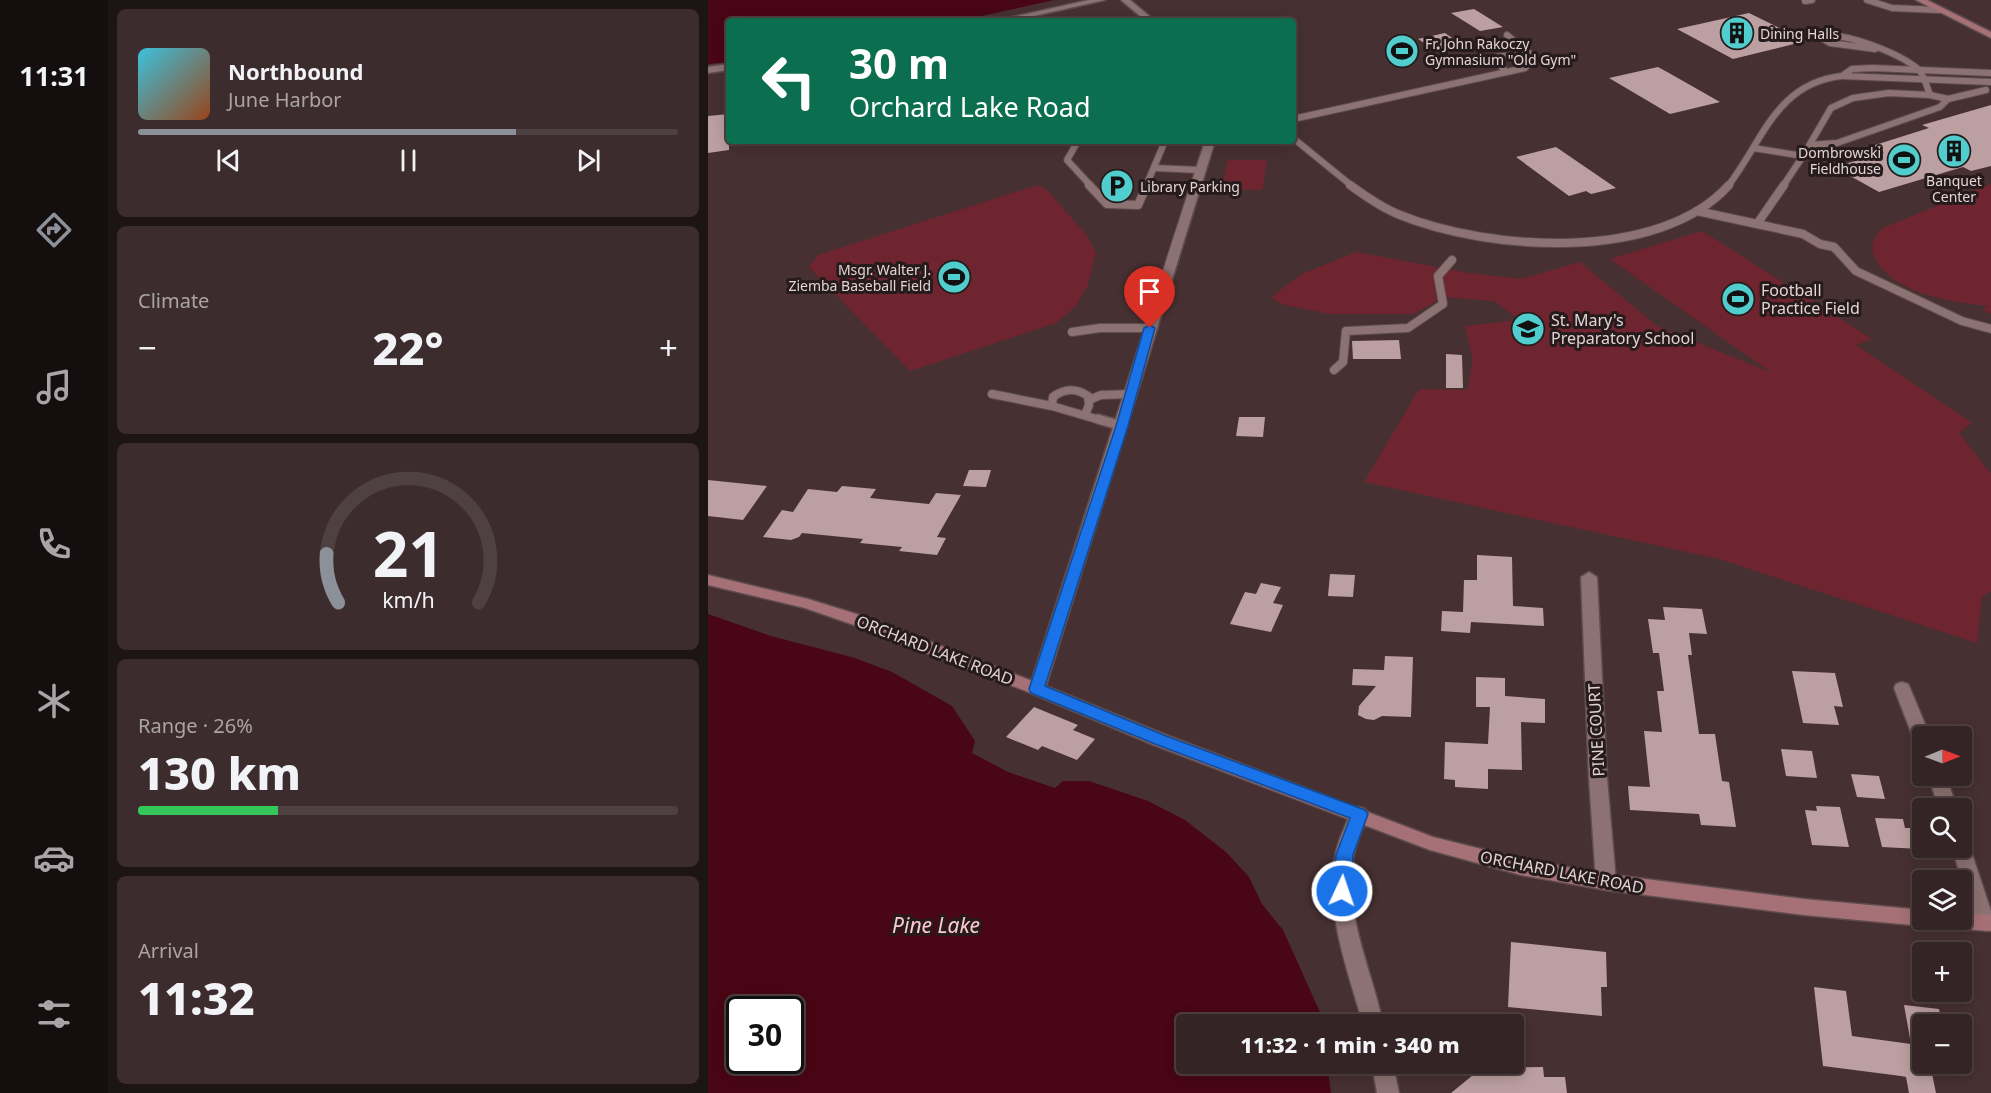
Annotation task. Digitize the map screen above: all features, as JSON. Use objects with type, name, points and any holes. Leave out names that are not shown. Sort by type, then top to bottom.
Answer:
[{"type":"main road","points":[[1920,0],[1991,35]]},
{"type":"main road","name":"ORCHARD LAKE ROAD","points":[[708,580],[808,604],[860,621],[1160,740],[1442,846],[1521,867],[1606,882],[1804,907],[1912,917]]},
{"type":"main road","points":[[1972,922],[1988,923]]},
{"type":"street","points":[[1014,18],[1101,0]]},
{"type":"street","points":[[1125,0],[1147,18]]},
{"type":"street","points":[[708,70],[726,68]]},
{"type":"street","points":[[1036,689],[1122,426],[1150,328],[1209,144]]},
{"type":"street","name":"PINE COURT","points":[[1589,576],[1598,778],[1606,882]]},
{"type":"street","points":[[1902,688],[1917,726]]},
{"type":"street","points":[[1359,814],[1344,855],[1342,891],[1348,927],[1370,1014]]},
{"type":"street","points":[[1965,858],[1988,923]]},
{"type":"street","points":[[1385,1074],[1388,1093]]},
{"type":"lane","points":[[1805,1],[1812,0]]},
{"type":"lane","points":[[1867,0],[1892,8],[1939,10]]},
{"type":"lane","points":[[1875,49],[1830,43],[1820,37],[1831,32],[1839,33],[1875,49],[1919,70],[1930,95]]},
{"type":"lane","points":[[1296,118],[1525,68],[1530,63],[1529,53],[1526,48],[1507,35]]},
{"type":"lane","points":[[1505,71],[1496,60],[1497,57],[1529,53]]},
{"type":"lane","points":[[1842,76],[1852,69],[1991,73]]},
{"type":"lane","points":[[1296,140],[1353,186],[1390,210],[1422,223],[1471,235],[1535,242],[1605,238],[1657,228],[1697,212],[1712,202],[1727,188],[1794,93],[1813,82],[1842,76],[1991,82]]},
{"type":"lane","points":[[1757,224],[1832,108],[1853,98],[1889,93],[1930,95],[1948,99],[1986,90]]},
{"type":"lane","points":[[1810,145],[1837,143],[1940,107],[1948,99]]},
{"type":"lane","points":[[1076,144],[1067,160],[1107,204],[1138,206],[1164,144]]},
{"type":"lane","points":[[1754,148],[1803,156]]},
{"type":"lane","points":[[1154,168],[1200,170]]},
{"type":"lane","points":[[1697,212],[1803,234],[1820,244],[1834,247],[1856,271],[1962,321],[1991,329]]},
{"type":"lane","points":[[1334,370],[1343,362],[1346,331],[1408,328],[1443,304],[1438,276],[1452,260]]},
{"type":"lane","points":[[1072,332],[1100,328],[1150,328]]},
{"type":"lane","points":[[1052,406],[1053,397],[1068,390],[1081,390],[1089,400],[1085,415]]},
{"type":"lane","points":[[992,394],[1052,406],[1122,426]]},
{"type":"lane","points":[[1089,400],[1101,395],[1132,394]]},
{"type":"shaded area","points":[[1228,160],[1267,160],[1262,190],[1222,189]]},
{"type":"shaded area","points":[[1991,184],[1991,314],[1982,310],[1988,306],[1942,299],[1911,289],[1885,272],[1876,260],[1873,243],[1883,228]]},
{"type":"shaded area","name":"Msgr. Walter J. Ziemba Baseball Field","points":[[1038,185],[1048,191],[1088,237],[1096,253],[1087,287],[1075,307],[1056,323],[910,371],[809,267],[818,255]]},
{"type":"shaded area","points":[[1702,231],[1872,339],[1856,345],[1972,423],[1959,433],[1991,474],[1991,591],[1982,597],[1977,643],[1719,559],[1364,482],[1419,389],[1467,390],[1473,360],[1465,326],[1519,320],[1494,301],[1444,297],[1413,314],[1329,314],[1281,304],[1271,297],[1302,274],[1356,252],[1469,273],[1521,279],[1580,262],[1657,326],[1772,373],[1610,259]]},
{"type":"water","points":[[708,0],[1054,0],[973,18],[726,18],[726,62],[708,64]]},
{"type":"water","name":"Pine Lake","points":[[708,614],[771,636],[855,658],[892,672],[952,706],[975,741],[972,753],[1008,772],[1055,788],[1063,781],[1089,781],[1148,801],[1185,820],[1226,852],[1249,877],[1262,904],[1283,930],[1320,1014],[1176,1014],[1176,1074],[1328,1074],[1331,1093],[708,1093]]},
{"type":"building","points":[[1474,9],[1503,27],[1480,31],[1451,13]]},
{"type":"building","name":"Dining Halls","points":[[1749,13],[1806,41],[1733,59],[1677,29]]},
{"type":"building","points":[[1445,33],[1464,46],[1437,51],[1418,39]]},
{"type":"building","points":[[1658,67],[1720,102],[1670,114],[1609,78]]},
{"type":"building","points":[[1991,105],[1991,166],[1971,171],[1963,167],[1879,192],[1834,167],[1884,153],[1872,146],[1929,128],[1922,125]]},
{"type":"building","points":[[726,114],[726,144],[729,144],[729,150],[708,153],[708,116]]},
{"type":"building","points":[[1556,147],[1616,188],[1591,194],[1586,191],[1569,196],[1516,157]]},
{"type":"building","points":[[1399,340],[1401,359],[1353,359],[1352,341]]},
{"type":"building","points":[[1446,354],[1462,355],[1463,388],[1446,388]]},
{"type":"building","points":[[1239,417],[1265,417],[1263,437],[1236,436]]},
{"type":"building","points":[[969,470],[991,470],[986,487],[963,486]]},
{"type":"building","points":[[708,480],[767,486],[743,520],[708,516]]},
{"type":"building","points":[[842,486],[876,489],[870,498],[929,504],[936,493],[961,495],[937,537],[946,538],[937,555],[899,551],[902,547],[860,543],[863,539],[802,533],[791,540],[763,537],[782,510],[793,512],[808,489],[837,492]]},
{"type":"building","points":[[1477,555],[1512,557],[1513,606],[1543,608],[1544,626],[1471,622],[1470,633],[1441,631],[1442,611],[1463,612],[1464,580],[1477,580]]},
{"type":"building","points":[[1330,574],[1355,575],[1353,597],[1328,596]]},
{"type":"building","points":[[1261,583],[1281,587],[1273,603],[1283,605],[1271,632],[1230,624],[1245,592],[1256,594]]},
{"type":"building","points":[[1663,607],[1702,609],[1707,634],[1689,633],[1692,655],[1688,655],[1699,734],[1715,734],[1722,781],[1729,782],[1736,827],[1701,825],[1699,814],[1630,810],[1628,786],[1650,787],[1644,731],[1662,732],[1657,691],[1664,691],[1659,653],[1653,653],[1648,619],[1665,620]]},
{"type":"building","points":[[1385,656],[1413,657],[1411,717],[1382,716],[1374,720],[1358,715],[1359,706],[1376,686],[1352,685],[1353,669],[1384,670]]},
{"type":"building","points":[[1792,671],[1835,673],[1843,707],[1834,706],[1839,725],[1803,723]]},
{"type":"building","points":[[1476,677],[1505,678],[1505,696],[1545,699],[1545,723],[1521,722],[1522,770],[1488,769],[1488,789],[1455,787],[1455,780],[1444,779],[1445,742],[1488,744],[1490,707],[1476,707]]},
{"type":"building","points":[[1034,707],[1078,725],[1073,730],[1095,739],[1077,760],[1042,746],[1038,750],[1006,737]]},
{"type":"building","points":[[1781,749],[1812,751],[1817,778],[1786,776]]},
{"type":"building","points":[[1851,774],[1879,776],[1885,799],[1857,797]]},
{"type":"building","points":[[1816,806],[1840,807],[1849,847],[1812,845],[1805,810],[1817,811]]},
{"type":"building","points":[[1875,818],[1903,819],[1905,828],[1912,828],[1912,849],[1882,847]]},
{"type":"building","points":[[1511,942],[1606,952],[1607,987],[1601,987],[1602,1016],[1508,1007]]},
{"type":"building","points":[[1814,987],[1846,991],[1852,1036],[1911,1044],[1904,1005],[1939,1009],[1940,1014],[1912,1014],[1912,1074],[1932,1074],[1936,1093],[1909,1093],[1906,1077],[1823,1066]]},
{"type":"building","points":[[1524,1067],[1543,1067],[1544,1077],[1565,1077],[1567,1093],[1451,1093],[1473,1074],[1524,1074]]},
{"type":"place","name":"Dining Halls","points":[[1737,33]]},
{"type":"place","name":"Fr. John Rakoczy Gymnasium \"Old Gym\"","points":[[1402,51]]},
{"type":"place","name":"Banquet Center","points":[[1954,151]]},
{"type":"place","name":"Dombrowski Fieldhouse","points":[[1904,160]]},
{"type":"place","name":"Library Parking","points":[[1117,186]]},
{"type":"place","name":"Msgr. Walter J. Ziemba Baseball Field","points":[[954,277]]},
{"type":"place","name":"Football Practice Field","points":[[1738,299]]},
{"type":"place","name":"St. Mary's Preparatory School","points":[[1528,329]]},
{"type":"route","points":[[1150,328],[1122,426],[1036,689],[1160,740],[1359,814],[1344,855],[1342,891]]}]
